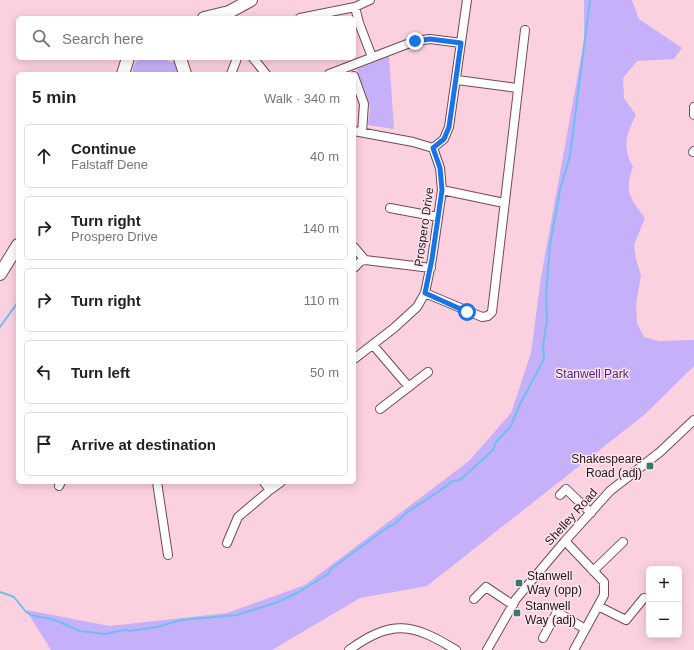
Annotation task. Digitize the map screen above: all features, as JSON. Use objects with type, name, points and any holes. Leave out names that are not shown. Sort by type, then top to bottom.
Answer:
[{"type":"highway","points":[[226,15],[252,0]]},
{"type":"highway","points":[[124,72],[127,60]]},
{"type":"highway","points":[[0,274],[16,248]]},
{"type":"street","points":[[310,16],[355,7],[370,0]]},
{"type":"street","points":[[356,83],[364,104],[358,132],[433,148],[444,139],[447,132],[457,80],[467,0]]},
{"type":"street","points":[[355,7],[359,24],[372,57]]},
{"type":"street","points":[[425,293],[482,317],[488,316],[492,312],[524,30]]},
{"type":"street","points":[[352,72],[372,57],[422,39],[461,43]]},
{"type":"street","points":[[254,60],[264,72]]},
{"type":"street","points":[[232,72],[236,61]]},
{"type":"street","points":[[457,80],[517,88]]},
{"type":"street","points":[[694,106],[694,115]]},
{"type":"street","name":"Prospero Drive","points":[[356,357],[394,328],[416,307],[425,293],[431,268],[442,190],[440,168],[433,148]]},
{"type":"street","points":[[442,190],[504,203]]},
{"type":"street","points":[[390,208],[438,217]]},
{"type":"street","points":[[356,249],[366,260]]},
{"type":"street","points":[[356,266],[361,261],[366,260],[431,268]]},
{"type":"street","points":[[373,344],[409,387]]},
{"type":"street","points":[[380,409],[428,372]]},
{"type":"street","name":"Shelley Road","points":[[487,650],[513,605],[565,542],[610,491],[660,452],[694,420]]},
{"type":"street","points":[[157,484],[168,555]]},
{"type":"street","points":[[266,484],[270,490]]},
{"type":"street","points":[[227,543],[238,517],[278,484]]},
{"type":"street","points":[[560,495],[566,490],[591,513]]},
{"type":"street","points":[[565,542],[604,582],[604,595],[574,650]]},
{"type":"street","points":[[593,571],[623,542]]},
{"type":"street","points":[[474,599],[486,587],[513,605]]},
{"type":"street","points":[[598,606],[626,620],[644,598]]},
{"type":"street","points":[[543,638],[557,612],[586,629]]},
{"type":"street","points":[[349,650],[362,641],[382,631],[398,628],[417,630],[438,639],[456,650]]},
{"type":"green space","name":"Stanwell Park","points":[[584,0],[632,0],[639,19],[682,48],[674,59],[637,61],[623,78],[624,98],[636,115],[628,135],[626,147],[633,167],[630,175],[629,189],[632,200],[645,218],[634,245],[636,259],[641,275],[636,304],[637,323],[644,337],[659,341],[694,340],[694,366],[644,415],[427,586],[360,598],[272,650],[51,650],[26,610],[110,626],[227,613],[305,585],[469,461],[511,413],[531,353],[541,277],[584,41]]},
{"type":"green space","points":[[389,56],[394,129],[368,125],[370,106],[357,69]]},
{"type":"green space","points":[[138,60],[174,61],[177,72],[132,72],[134,65]]},
{"type":"waterway","points":[[0,592],[14,597],[26,612],[31,615],[55,620],[80,631],[105,634],[124,630],[130,631],[157,627],[181,620],[237,615],[278,602],[297,593],[328,574],[332,568],[388,527],[395,524],[406,513],[448,485],[450,482],[460,480],[493,450],[496,442],[511,426],[520,404],[544,359],[543,346],[547,320],[546,295],[550,245],[560,190],[570,156],[590,0]]},
{"type":"waterway","points":[[0,327],[16,305]]},
{"type":"place","name":"Shakespeare Road (adj)","points":[[650,466]]},
{"type":"place","name":"Stanwell Way (opp)","points":[[519,583]]},
{"type":"place","name":"Stanwell Way (adj)","points":[[517,613]]},
{"type":"route","points":[[415,41],[430,39],[461,43],[457,80],[449,127],[444,139],[433,148],[438,158],[442,190],[432,259],[425,293],[467,312]]}]
